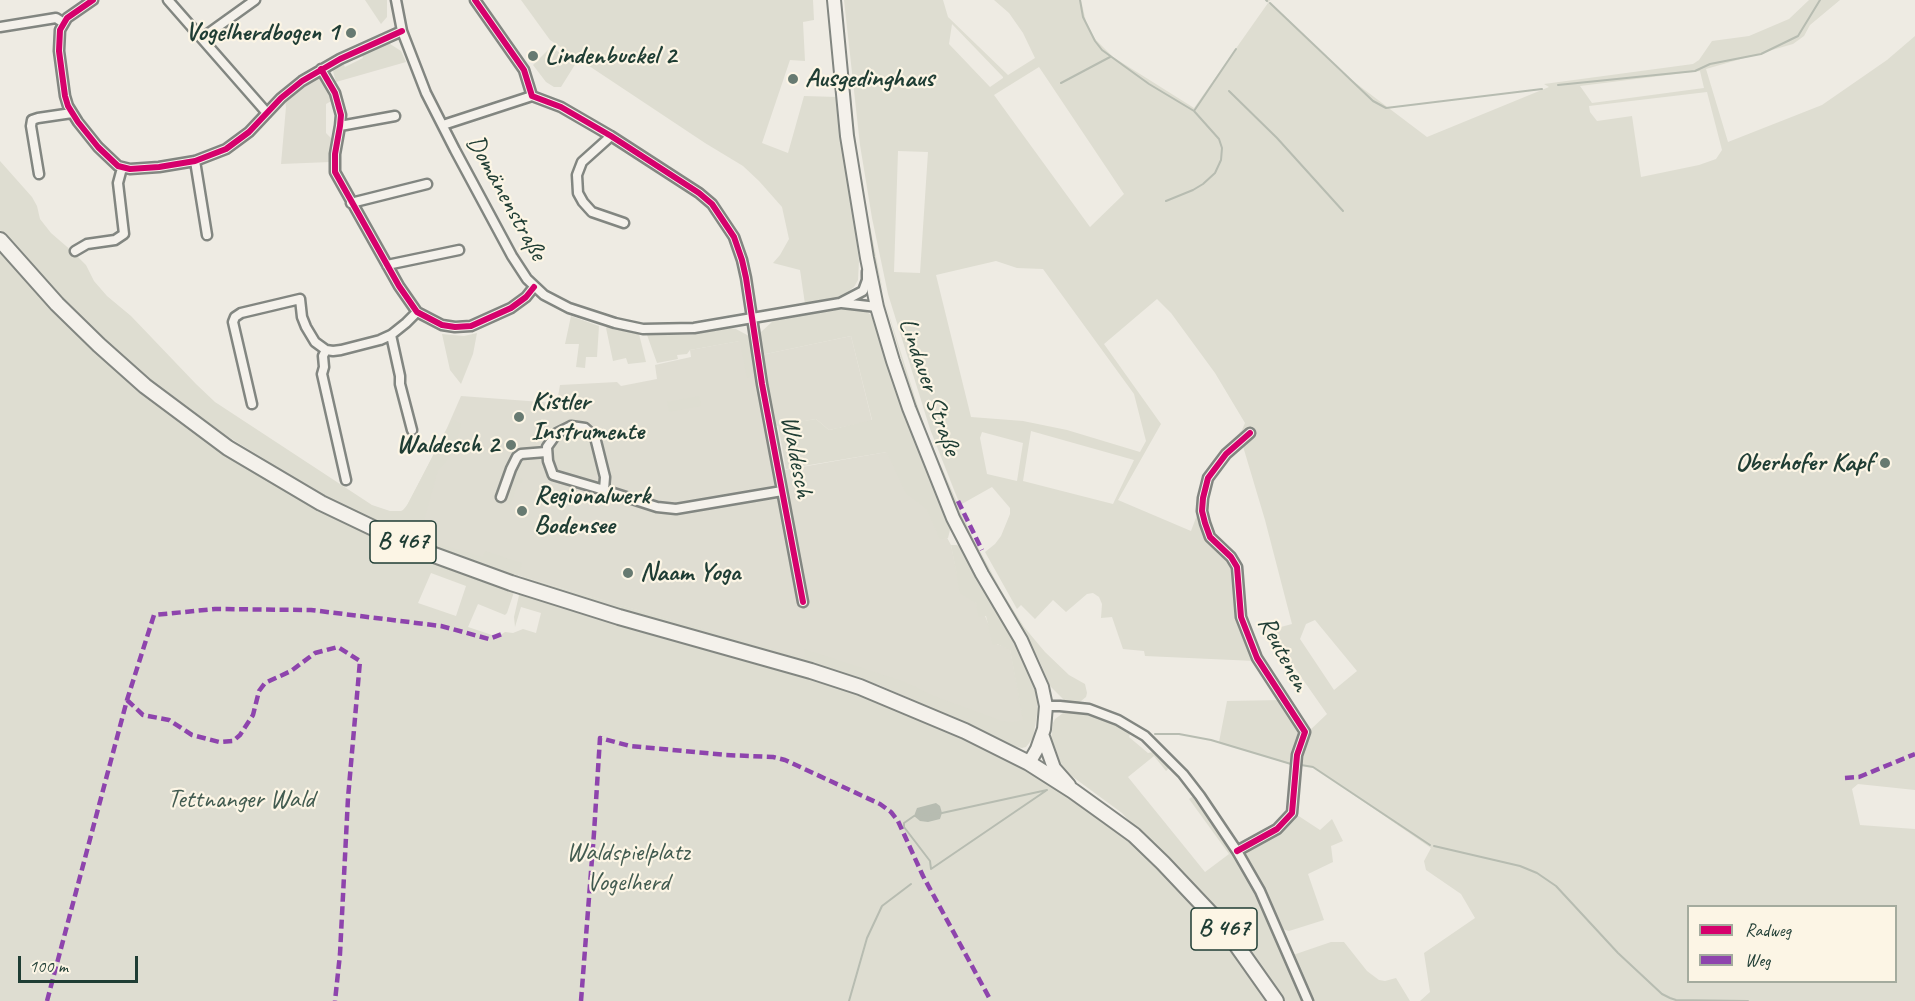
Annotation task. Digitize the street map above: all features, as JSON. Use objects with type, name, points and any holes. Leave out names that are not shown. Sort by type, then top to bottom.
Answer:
[{"type":"main road","name":"Lindauer Straße","points":[[834,0],[846,126],[867,261],[878,307],[909,408],[953,518],[1030,658],[1042,687],[1046,706],[1043,737],[1029,763]]},
{"type":"main road","name":"B 467","points":[[0,240],[57,304],[145,386],[247,460],[321,503],[415,548],[511,583],[811,670],[860,687],[965,731],[1029,763],[1073,791],[1134,836],[1187,887],[1235,943],[1276,1001]]},
{"type":"main road","points":[[1043,737],[1054,768],[1073,791]]},
{"type":"street","points":[[93,0],[67,18],[58,39],[65,96],[72,113],[98,147],[114,163],[122,168],[140,170],[195,161],[226,149],[238,141],[281,98],[321,69],[402,31]]},
{"type":"street","points":[[168,0],[267,113]]},
{"type":"street","points":[[202,38],[255,0]]},
{"type":"street","name":"Domänenstraße","points":[[396,0],[402,31],[426,93],[454,150],[508,250],[534,287],[544,295],[569,308],[605,321],[643,329],[694,328],[840,303],[878,307]]},
{"type":"street","points":[[443,125],[532,96],[525,70],[475,0]]},
{"type":"street","points":[[0,27],[56,18],[64,23]]},
{"type":"street","points":[[321,69],[337,99],[341,115],[334,166],[338,182],[407,301],[417,312],[442,325],[471,326],[511,308],[526,297],[534,287]]},
{"type":"street","name":"Waldesch","points":[[532,96],[561,107],[699,192],[712,204],[734,237],[742,260],[803,602]]},
{"type":"street","points":[[39,174],[32,120],[72,113]]},
{"type":"street","points":[[340,126],[395,116]]},
{"type":"street","points":[[611,136],[582,162],[578,175],[578,193],[592,212],[624,223]]},
{"type":"street","points":[[195,161],[207,236]]},
{"type":"street","points":[[75,251],[87,244],[121,238],[124,234],[118,183],[122,168]]},
{"type":"street","points":[[351,203],[427,184]]},
{"type":"street","points":[[387,265],[459,249]]},
{"type":"street","name":"Domänenstraße","points":[[840,303],[863,291],[867,280],[867,261]]},
{"type":"street","points":[[252,404],[233,322],[235,317],[241,313],[300,299],[302,316],[315,342],[326,350],[341,350],[367,345],[391,335],[417,312]]},
{"type":"street","points":[[391,335],[412,430]]},
{"type":"street","points":[[326,350],[322,356],[324,368],[322,374],[346,480]]},
{"type":"street","points":[[501,497],[517,457],[521,454],[546,453],[548,444],[557,432],[571,426],[585,428],[595,437],[605,477],[604,490]]},
{"type":"street","name":"Reutenen","points":[[1237,851],[1278,829],[1292,813],[1297,755],[1305,732],[1257,658],[1241,617],[1237,567],[1231,557],[1210,537],[1204,523],[1202,511],[1204,492],[1211,472],[1226,454],[1250,433]]},
{"type":"street","name":"Waldesch","points":[[546,453],[553,475],[657,507],[676,509],[782,491]]},
{"type":"street","points":[[1046,706],[1075,707],[1100,712],[1119,720],[1145,736],[1183,774],[1237,851],[1269,910],[1308,1001]]},
{"type":"shaded area","points":[[322,72],[337,98],[326,104],[326,133],[333,140],[330,162],[281,164],[285,100]]},
{"type":"shaded area","points":[[851,336],[872,421],[829,430],[816,419],[770,427],[779,471],[909,448],[939,523],[951,545],[957,574],[985,616],[997,644],[1010,649],[1025,726],[1007,729],[806,659],[523,577],[420,542],[403,510],[447,428],[461,396],[555,403],[560,385],[617,382],[621,386],[657,379],[655,365],[691,357],[690,350],[750,339],[762,400],[761,355]]},
{"type":"shaded area","points":[[936,803],[940,806],[942,813],[940,819],[928,822],[920,821],[914,816],[917,808]]},
{"type":"green space","points":[[365,0],[387,0],[387,17],[381,24]]},
{"type":"green space","points":[[521,0],[813,0],[814,20],[803,22],[805,61],[790,60],[762,143],[788,153],[804,96],[838,97],[859,261],[858,280],[854,287],[841,297],[805,304],[800,270],[773,263],[789,239],[782,207],[759,181],[743,166],[550,40]]},
{"type":"green space","points":[[844,0],[943,0],[948,17],[1008,75],[1035,58],[1023,33],[1009,13],[994,0],[1081,0],[1087,26],[1095,39],[1113,57],[1194,108],[1268,3],[1266,0],[1270,0],[1269,2],[1341,72],[1427,137],[1549,87],[1544,84],[1693,64],[1699,60],[1712,41],[1749,36],[1789,19],[1809,0],[1840,0],[1810,25],[1804,36],[1793,44],[1706,69],[1728,142],[1822,105],[1887,60],[1915,36],[1915,790],[1858,784],[1852,789],[1860,825],[1915,829],[1915,1001],[1420,1001],[1430,992],[1424,953],[1475,918],[1461,894],[1426,870],[1424,861],[1431,848],[1313,767],[1297,765],[1308,732],[1327,714],[1271,634],[1277,628],[1292,624],[1242,443],[1229,449],[1229,444],[1242,430],[1245,423],[1215,373],[1171,313],[1157,299],[1104,344],[1161,424],[1118,500],[1191,531],[1197,515],[1202,515],[1204,524],[1234,562],[1238,598],[1255,661],[1145,656],[1144,651],[1123,649],[1112,617],[1101,618],[1102,604],[1099,597],[1093,593],[1087,594],[1066,612],[1053,600],[1035,619],[1021,605],[1017,609],[985,552],[1001,536],[1010,514],[1010,508],[992,487],[960,505],[930,429],[888,294],[860,145]],"holes":[[[952,24],[1003,78],[990,87],[949,44]],[[1039,67],[1124,194],[1090,227],[994,95]],[[1700,71],[1704,88],[1592,103],[1580,86]],[[1707,92],[1722,150],[1716,159],[1699,165],[1641,177],[1632,116],[1597,121],[1590,112],[1589,106]],[[898,151],[928,152],[920,273],[894,272]],[[996,261],[1017,268],[1043,269],[1134,394],[1146,441],[1140,452],[1067,430],[1023,421],[971,417],[936,275]],[[1031,431],[1134,460],[1113,504],[1023,481]],[[982,432],[1023,443],[1017,481],[987,474],[980,438]],[[1315,620],[1357,671],[1334,690],[1300,639],[1306,624]]]},
{"type":"green space","points":[[841,29],[843,29],[859,169],[883,292],[870,241],[853,146]]},
{"type":"green space","points":[[387,42],[401,51],[406,62],[336,82],[333,71],[335,67],[343,63],[345,67],[363,58],[360,52]]},
{"type":"green space","points":[[551,47],[576,63],[561,87],[554,87],[546,82],[533,65]]},
{"type":"green space","points":[[0,161],[32,197],[40,219],[51,233],[86,265],[94,281],[107,296],[131,316],[215,402],[372,505],[390,511],[405,509],[451,422],[454,420],[461,424],[459,434],[445,463],[438,470],[419,538],[483,557],[485,551],[522,563],[517,579],[408,539],[332,501],[227,436],[151,381],[97,336],[29,265],[0,230]]},
{"type":"green space","name":"Tettnanger Wald","points":[[0,251],[41,295],[143,392],[212,444],[287,491],[381,540],[515,589],[505,615],[478,604],[468,627],[492,635],[513,633],[523,629],[536,633],[541,613],[521,607],[515,627],[514,617],[520,591],[837,684],[960,736],[1024,769],[1105,821],[1141,849],[1210,921],[1270,1001],[0,1001]],"holes":[[[431,573],[466,586],[456,616],[418,603]]]},
{"type":"green space","points":[[884,299],[925,429],[972,536],[1024,627],[1069,675],[1085,684],[1087,693],[1081,701],[1066,702],[1050,686],[1039,660],[967,531],[916,409]]},
{"type":"green space","points":[[841,308],[864,310],[871,315],[896,388],[951,526],[948,538],[940,539],[927,509],[906,493],[887,452],[786,469],[778,425],[816,419],[829,430],[872,420],[851,336],[761,355],[759,339],[761,332],[773,321]]},
{"type":"green space","points":[[571,316],[599,326],[597,357],[586,357],[585,368],[576,367],[579,344],[565,344]]},
{"type":"green space","points":[[607,327],[639,334],[646,362],[628,364],[626,358],[613,361]]},
{"type":"green space","points":[[729,328],[749,336],[756,377],[747,378],[740,341],[690,350],[687,354],[677,355],[678,359],[657,363],[647,335],[690,335]]},
{"type":"green space","points":[[477,333],[473,354],[461,384],[450,370],[442,334],[464,336]]},
{"type":"green space","points":[[699,396],[701,406],[669,412],[667,402]]},
{"type":"green space","points":[[577,431],[584,432],[591,440],[599,466],[596,474],[588,478],[560,470],[554,458],[553,446],[558,438]]},
{"type":"green space","points":[[524,459],[518,477],[523,480],[522,483],[518,482],[510,505],[508,505],[520,462]]},
{"type":"green space","points":[[951,545],[957,545],[962,549],[1027,666],[1035,687],[1038,709],[1033,738],[1026,747],[1011,745],[879,685],[763,649],[599,604],[524,580],[523,577],[805,658],[804,649],[905,682],[934,696],[1002,721],[1023,720],[1010,650],[997,644],[993,645],[986,616],[979,617],[976,603],[960,593]]},
{"type":"green space","points":[[1282,700],[1301,730],[1292,765],[1219,742],[1227,701]]},
{"type":"green space","points":[[1087,712],[1118,723],[1131,731],[1129,737],[1148,753],[1158,751],[1171,766],[1166,771],[1154,756],[1128,777],[1205,872],[1229,854],[1189,799],[1195,795],[1234,852],[1257,893],[1304,1001],[1282,1001],[1122,813],[1058,766],[1050,746],[1053,723],[1063,713]]},
{"type":"green space","points":[[1291,811],[1320,830],[1332,819],[1343,841],[1331,846],[1333,862],[1308,874],[1324,920],[1289,931],[1282,929],[1243,855],[1244,849],[1277,831]]},
{"type":"green space","points":[[1331,942],[1344,942],[1367,971],[1379,980],[1396,978],[1410,1001],[1312,1001],[1293,955]]},
{"type":"waterway","points":[[1080,0],[1083,17],[1102,50],[1149,84],[1194,111],[1219,139],[1222,148],[1221,160],[1215,173],[1193,190],[1166,201]]},
{"type":"waterway","points":[[1558,85],[1695,71],[1710,64],[1761,54],[1798,36],[1820,0]]},
{"type":"waterway","points":[[1270,3],[1373,101],[1386,108],[1542,89]]},
{"type":"waterway","points":[[1194,111],[1236,49]]},
{"type":"waterway","points":[[1061,83],[1110,57]]},
{"type":"waterway","points":[[1229,91],[1277,138],[1343,211]]},
{"type":"waterway","points":[[1155,734],[1179,734],[1211,740],[1291,764]]},
{"type":"waterway","points":[[1301,765],[1313,767],[1430,845]]},
{"type":"waterway","points":[[1047,790],[931,869],[930,861],[904,827],[904,823],[914,816],[942,813],[1047,790]]},
{"type":"waterway","points":[[1434,846],[1520,866],[1537,873],[1556,886],[1618,953],[1662,994],[1670,998],[1748,1001]]},
{"type":"waterway","points":[[849,1001],[867,938],[882,906],[911,884]]},
{"type":"marked path","points":[[958,501],[982,550]]},
{"type":"marked path","points":[[47,1001],[127,700],[154,615],[215,609],[311,610],[441,626],[489,639],[502,634]]},
{"type":"marked path","points":[[127,700],[143,715],[169,720],[192,735],[219,742],[233,741],[240,735],[253,715],[259,691],[265,683],[291,671],[315,653],[338,647],[360,661],[348,798],[340,954],[335,1001]]},
{"type":"marked path","points":[[581,1001],[600,738],[630,746],[773,757],[785,760],[880,804],[898,821],[923,876],[991,1001]]},
{"type":"marked path","points":[[1845,778],[1859,777],[1915,754]]},
{"type":"cycle path","points":[[93,0],[67,18],[60,30],[59,51],[65,96],[78,122],[98,147],[118,166],[130,169],[195,161],[226,149],[249,132],[281,98],[302,81],[340,59],[402,31]]},
{"type":"cycle path","points":[[475,0],[524,70],[532,96],[561,107],[611,136],[699,193],[712,204],[734,237],[746,278],[762,384],[803,602]]},
{"type":"cycle path","points":[[321,69],[335,93],[341,115],[335,154],[335,172],[399,286],[417,312],[442,325],[471,326],[511,308],[526,297],[534,287]]},
{"type":"cycle path","points":[[1237,851],[1277,829],[1292,813],[1297,755],[1305,732],[1257,658],[1241,617],[1237,567],[1231,557],[1210,537],[1202,511],[1208,478],[1226,454],[1250,433]]},
{"type":"place","name":"Vogelherdbogen 1","points":[[351,33]]},
{"type":"place","name":"Lindenbuckel 2","points":[[533,56]]},
{"type":"place","name":"Ausgedinghaus","points":[[793,79]]},
{"type":"place","name":"Kistler Instrumente","points":[[519,417]]},
{"type":"place","name":"Waldesch 2","points":[[511,445]]},
{"type":"place","name":"Oberhofer Kapf","points":[[1885,463]]},
{"type":"place","name":"Regionalwerk Bodensee","points":[[522,511]]},
{"type":"place","name":"Naam Yoga","points":[[628,573]]},
{"type":"park label","name":"Waldspielplatz Vogelherd","points":[[628,868]]}]
